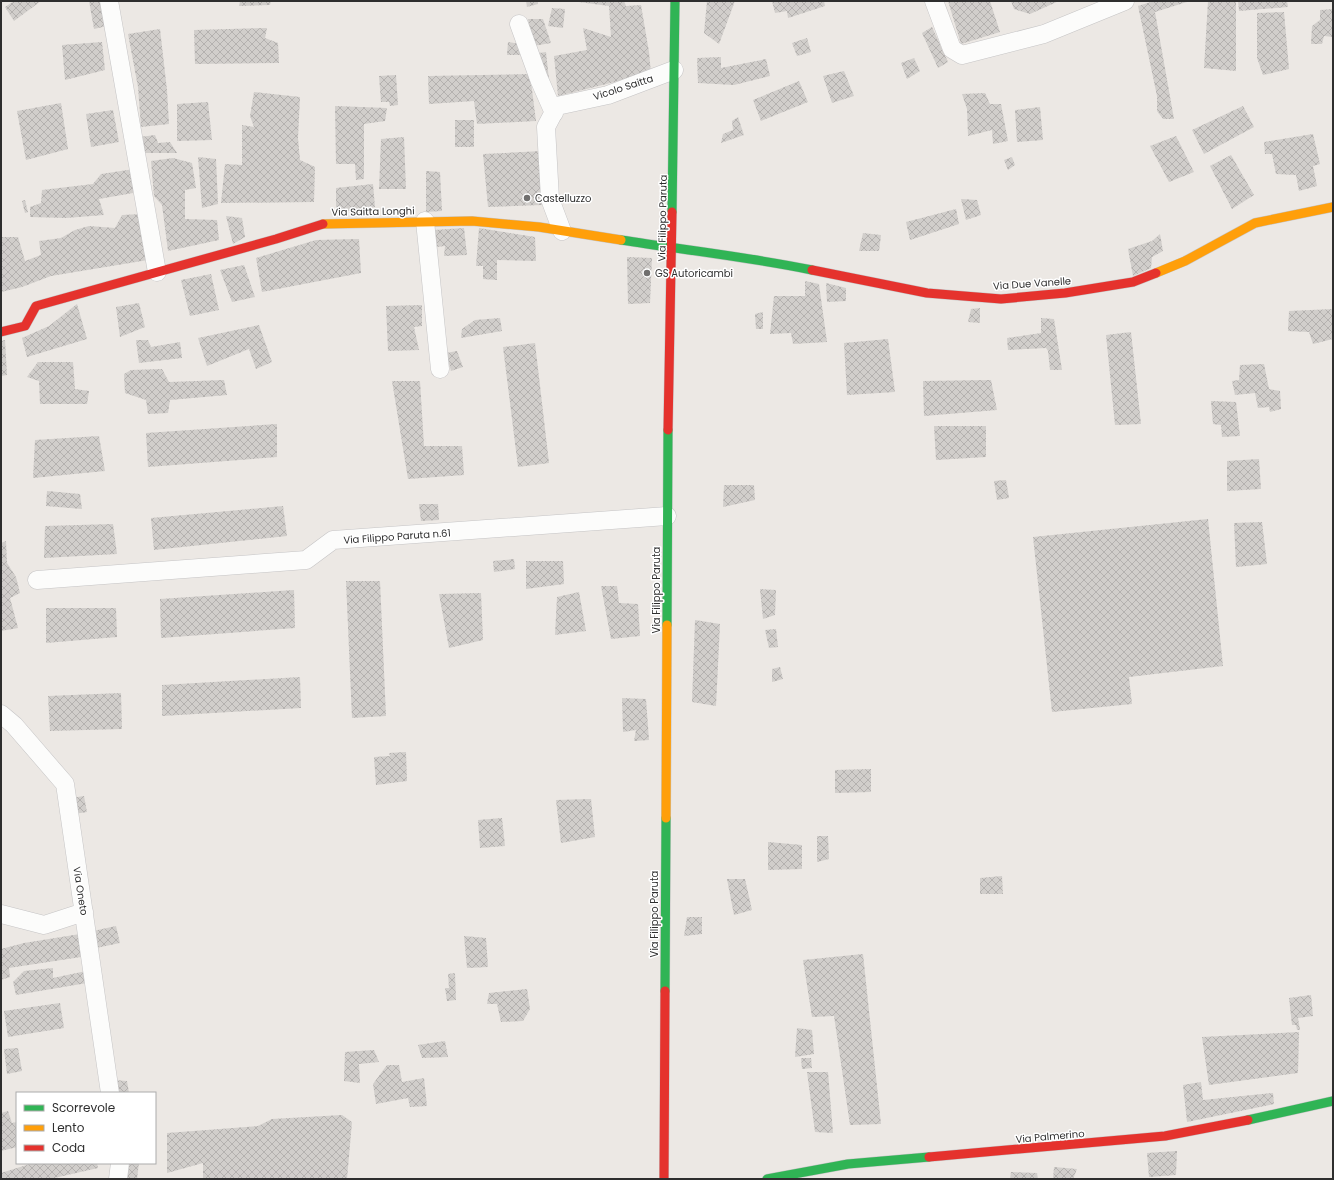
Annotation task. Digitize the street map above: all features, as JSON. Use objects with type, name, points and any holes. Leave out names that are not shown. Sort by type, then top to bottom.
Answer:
[{"type":"street","points":[[109,1],[157,272]]},
{"type":"street","name":"Via Filippo Paruta","points":[[664,1179],[668,516],[675,1]]},
{"type":"street","points":[[934,1],[952,49],[962,55],[1044,34],[1126,1]]},
{"type":"street","points":[[519,24],[539,79],[554,113],[546,127],[550,199],[562,231]]},
{"type":"street","name":"Vicolo Saitta","points":[[554,113],[557,106],[608,95],[674,70]]},
{"type":"street","name":"Via Due Vanelle","points":[[672,248],[769,262],[927,293],[1001,299],[1065,293],[1133,282],[1185,261],[1255,223],[1333,207]]},
{"type":"street","points":[[425,221],[440,369]]},
{"type":"street","name":"Via Saitta Longhi","points":[[1,332],[26,326],[36,306],[276,239],[326,222],[472,221],[562,231],[672,248]]},
{"type":"street","name":"Via Filippo Paruta n.61","points":[[37,580],[306,560],[333,540],[668,516]]},
{"type":"street","name":"Via Oneto","points":[[1,714],[14,725],[66,784],[110,1092]]},
{"type":"street","points":[[1,914],[44,925],[84,912]]},
{"type":"street","name":"Via Palmerino","points":[[767,1179],[848,1164],[1165,1136],[1277,1115],[1333,1101]]},
{"type":"street","points":[[118,1179],[120,1164]]},
{"type":"building","points":[[14,1],[41,1],[14,21],[5,7]]},
{"type":"building","points":[[89,1],[103,1],[107,26],[94,29]]},
{"type":"building","points":[[240,1],[271,1],[270,5],[239,6]]},
{"type":"building","points":[[526,1],[538,1],[538,4],[527,7]]},
{"type":"building","points":[[571,1],[624,1],[626,6],[641,5],[651,73],[558,96],[554,56],[587,50],[583,28],[611,37],[609,6]]},
{"type":"building","points":[[707,1],[735,1],[719,44],[704,33]]},
{"type":"building","points":[[772,1],[824,1],[825,6],[788,18],[787,11],[775,13]]},
{"type":"building","points":[[948,1],[990,1],[1000,32],[961,44]]},
{"type":"building","points":[[1011,1],[1059,1],[1030,14],[1014,9]]},
{"type":"building","points":[[1154,1],[1190,1],[1155,12],[1174,119],[1163,119],[1157,111],[1157,96],[1138,6]]},
{"type":"building","points":[[1208,1],[1236,1],[1236,71],[1204,68]]},
{"type":"building","points":[[1238,1],[1287,1],[1288,7],[1239,11]]},
{"type":"building","points":[[552,8],[565,9],[563,28],[548,26]]},
{"type":"building","points":[[1333,9],[1333,37],[1324,36],[1322,44],[1311,44],[1312,26],[1320,20],[1320,10]]},
{"type":"building","points":[[1284,12],[1289,69],[1263,75],[1257,58],[1257,13]]},
{"type":"building","points":[[528,19],[543,19],[551,43],[533,46]]},
{"type":"building","points":[[932,27],[948,62],[938,68],[922,33]]},
{"type":"building","points":[[267,28],[265,38],[278,43],[279,63],[195,64],[194,30]]},
{"type":"building","points":[[160,29],[167,90],[169,124],[141,127],[138,87],[128,34]]},
{"type":"building","points":[[807,38],[811,52],[797,56],[792,43]]},
{"type":"building","points":[[102,42],[105,70],[65,80],[62,45]]},
{"type":"building","points":[[508,42],[521,44],[525,55],[507,55]]},
{"type":"building","points":[[546,52],[550,89],[532,54]]},
{"type":"building","points":[[721,57],[721,68],[766,59],[770,76],[734,85],[698,83],[697,58]]},
{"type":"building","points":[[914,58],[920,71],[907,79],[901,63]]},
{"type":"building","points":[[844,71],[854,96],[832,103],[823,76]]},
{"type":"building","points":[[530,74],[536,121],[477,124],[474,101],[429,104],[428,76]]},
{"type":"building","points":[[396,75],[398,105],[390,106],[389,102],[381,102],[379,76]]},
{"type":"building","points":[[799,81],[808,102],[761,121],[753,100]]},
{"type":"building","points":[[254,92],[300,97],[298,138],[300,160],[315,167],[314,202],[221,203],[225,164],[242,165],[242,125],[254,127],[250,116]]},
{"type":"building","points":[[985,93],[990,104],[1001,104],[1008,141],[993,144],[992,130],[968,136],[967,109],[962,94]]},
{"type":"building","points":[[208,102],[212,140],[177,141],[177,104]]},
{"type":"building","points":[[61,103],[68,149],[26,160],[17,111]]},
{"type":"building","points":[[335,106],[387,108],[385,121],[364,124],[364,179],[356,180],[355,164],[336,164]]},
{"type":"building","points":[[1243,106],[1254,127],[1204,154],[1192,130]]},
{"type":"building","points":[[1040,107],[1043,140],[1017,142],[1015,110]]},
{"type":"building","points":[[113,110],[119,142],[91,147],[86,114]]},
{"type":"building","points":[[738,117],[744,135],[721,143],[723,134],[733,130],[732,121]]},
{"type":"building","points":[[455,120],[474,120],[474,147],[455,147]]},
{"type":"building","points":[[1313,134],[1320,164],[1313,166],[1317,186],[1299,191],[1296,175],[1276,174],[1272,154],[1265,154],[1264,142]]},
{"type":"building","points":[[155,135],[158,143],[170,142],[177,153],[142,153],[140,137]]},
{"type":"building","points":[[1176,136],[1194,172],[1169,182],[1150,146]]},
{"type":"building","points":[[404,137],[406,189],[379,189],[381,139]]},
{"type":"building","points":[[542,151],[542,205],[488,207],[483,154]]},
{"type":"building","points":[[1231,155],[1254,195],[1232,209],[1210,166]]},
{"type":"building","points":[[198,157],[216,159],[218,204],[202,208]]},
{"type":"building","points":[[1012,157],[1015,165],[1008,170],[1004,160]]},
{"type":"building","points":[[173,158],[192,163],[196,188],[185,190],[185,219],[217,220],[219,240],[168,251],[162,205],[154,196],[151,161]]},
{"type":"building","points":[[134,169],[133,193],[99,199],[104,215],[66,218],[30,217],[30,207],[41,203],[42,190],[93,184],[101,174]]},
{"type":"building","points":[[426,171],[440,172],[442,211],[426,212]]},
{"type":"building","points":[[373,184],[375,207],[336,213],[336,188]]},
{"type":"building","points":[[961,199],[977,200],[981,215],[966,220]]},
{"type":"building","points":[[25,200],[28,212],[25,213],[22,201]]},
{"type":"building","points":[[956,209],[959,224],[910,240],[906,222]]},
{"type":"building","points":[[141,214],[148,260],[51,276],[22,287],[1,292],[1,237],[18,237],[25,261],[41,255],[39,241],[61,238],[75,230],[89,226],[115,228],[122,215]]},
{"type":"building","points":[[226,216],[242,218],[245,237],[233,244]]},
{"type":"building","points":[[464,228],[467,255],[444,256],[445,246],[437,247],[434,230]]},
{"type":"building","points":[[479,228],[535,237],[536,261],[497,260],[497,280],[483,279],[483,266],[476,266]]},
{"type":"building","points":[[863,233],[881,235],[879,251],[859,251]]},
{"type":"building","points":[[1160,234],[1163,251],[1152,257],[1151,268],[1133,276],[1128,249],[1152,241]]},
{"type":"building","points":[[359,239],[361,273],[262,292],[256,258],[316,240]]},
{"type":"building","points":[[627,257],[652,258],[650,303],[628,304]]},
{"type":"building","points":[[244,265],[255,297],[232,302],[220,270]]},
{"type":"building","points":[[211,274],[219,310],[190,316],[181,280]]},
{"type":"building","points":[[805,281],[819,284],[827,342],[793,344],[791,333],[770,334],[774,296],[805,296]]},
{"type":"building","points":[[826,283],[846,288],[846,301],[827,302]]},
{"type":"building","points":[[139,303],[145,327],[120,337],[116,307]]},
{"type":"building","points":[[77,304],[87,339],[27,357],[22,338],[49,326]]},
{"type":"building","points":[[422,305],[422,326],[414,327],[419,350],[388,351],[386,306]]},
{"type":"building","points":[[980,308],[980,323],[968,322],[971,309]]},
{"type":"building","points":[[1333,309],[1333,339],[1313,344],[1309,332],[1288,331],[1289,311]]},
{"type":"building","points":[[763,312],[763,329],[756,329],[755,314]]},
{"type":"building","points":[[500,318],[502,331],[461,338],[462,329],[475,320]]},
{"type":"building","points":[[1041,318],[1054,319],[1062,370],[1050,370],[1048,351],[1046,348],[1008,350],[1007,338],[1041,333]]},
{"type":"building","points":[[259,325],[272,362],[256,369],[249,349],[207,366],[198,338]]},
{"type":"building","points":[[1131,332],[1141,424],[1115,425],[1106,335]]},
{"type":"building","points":[[888,339],[895,392],[847,395],[844,343]]},
{"type":"building","points":[[5,340],[7,375],[1,376],[1,341]]},
{"type":"building","points":[[136,340],[148,340],[151,347],[180,342],[182,358],[139,363]]},
{"type":"building","points":[[535,343],[549,463],[518,467],[503,347]]},
{"type":"building","points":[[457,351],[463,367],[451,371],[446,353]]},
{"type":"building","points":[[38,362],[73,362],[75,389],[89,391],[87,404],[40,404],[39,381],[27,377]]},
{"type":"building","points":[[1264,364],[1269,389],[1280,391],[1281,409],[1270,412],[1269,407],[1258,408],[1255,393],[1235,395],[1232,381],[1239,380],[1240,365]]},
{"type":"building","points":[[162,369],[169,382],[224,380],[227,395],[170,400],[168,413],[148,414],[146,400],[125,393],[124,374],[131,370]]},
{"type":"building","points":[[991,380],[997,410],[924,416],[923,381]]},
{"type":"building","points":[[392,381],[420,381],[424,446],[462,446],[464,475],[408,479]]},
{"type":"building","points":[[1211,401],[1236,402],[1240,436],[1222,437],[1221,425],[1213,424]]},
{"type":"building","points":[[277,424],[277,457],[148,467],[146,433]]},
{"type":"building","points":[[934,426],[986,426],[986,457],[936,460]]},
{"type":"building","points":[[99,436],[105,471],[33,478],[35,440]]},
{"type":"building","points":[[1259,459],[1261,489],[1227,491],[1227,461]]},
{"type":"building","points":[[1006,480],[1009,498],[997,500],[994,481]]},
{"type":"building","points":[[724,485],[754,485],[755,500],[723,507]]},
{"type":"building","points":[[47,491],[80,494],[82,509],[46,506]]},
{"type":"building","points":[[419,504],[438,504],[439,520],[421,521]]},
{"type":"building","points":[[283,506],[287,536],[154,550],[151,518]]},
{"type":"building","points":[[1208,519],[1223,666],[1129,677],[1132,704],[1052,712],[1033,537]]},
{"type":"building","points":[[1262,522],[1267,564],[1236,567],[1234,523]]},
{"type":"building","points":[[113,524],[117,554],[44,558],[45,526]]},
{"type":"building","points":[[6,541],[7,563],[16,577],[20,593],[10,598],[18,628],[1,631],[1,543]]},
{"type":"building","points":[[514,559],[515,569],[494,572],[493,561]]},
{"type":"building","points":[[526,561],[563,561],[564,584],[526,589]]},
{"type":"building","points":[[346,581],[380,581],[386,716],[352,718]]},
{"type":"building","points":[[601,586],[617,586],[619,603],[638,604],[640,636],[611,639]]},
{"type":"building","points":[[760,589],[776,590],[775,615],[763,619]]},
{"type":"building","points":[[294,590],[295,628],[161,638],[160,599]]},
{"type":"building","points":[[579,592],[586,631],[555,635],[557,597]]},
{"type":"building","points":[[481,593],[483,640],[449,648],[439,594]]},
{"type":"building","points":[[46,608],[116,608],[117,637],[46,643]]},
{"type":"building","points":[[695,620],[720,624],[716,706],[692,702]]},
{"type":"building","points":[[776,629],[778,647],[769,648],[765,630]]},
{"type":"building","points":[[780,667],[783,679],[772,682],[772,669]]},
{"type":"building","points":[[300,677],[301,708],[162,716],[162,685]]},
{"type":"building","points":[[121,693],[122,729],[50,731],[48,696]]},
{"type":"building","points":[[622,698],[646,699],[649,740],[634,741],[636,730],[623,732]]},
{"type":"building","points":[[406,752],[407,781],[376,785],[374,757],[390,756],[389,753]]},
{"type":"building","points":[[871,769],[871,792],[835,793],[835,770]]},
{"type":"building","points":[[84,796],[87,812],[74,814],[71,798]]},
{"type":"building","points":[[591,799],[595,837],[561,843],[556,800]]},
{"type":"building","points":[[502,818],[505,846],[480,848],[478,820]]},
{"type":"building","points":[[817,836],[828,836],[829,859],[817,862]]},
{"type":"building","points":[[768,842],[802,845],[802,869],[768,870]]},
{"type":"building","points":[[1002,876],[1003,894],[980,894],[980,878]]},
{"type":"building","points":[[727,879],[745,879],[752,910],[734,915]]},
{"type":"building","points":[[687,917],[702,917],[702,934],[684,936]]},
{"type":"building","points":[[116,926],[120,943],[96,948],[93,931]]},
{"type":"building","points":[[80,934],[81,957],[9,968],[10,977],[1,980],[1,949],[24,943]]},
{"type":"building","points":[[464,936],[486,938],[488,967],[467,968]]},
{"type":"building","points":[[863,954],[881,1124],[850,1125],[834,1016],[812,1017],[803,960]]},
{"type":"building","points":[[53,968],[53,978],[86,971],[87,983],[16,995],[13,982],[24,971]]},
{"type":"building","points":[[455,973],[456,1000],[447,1001],[445,988],[449,988],[448,974]]},
{"type":"building","points":[[527,989],[530,1009],[523,1021],[501,1022],[497,1004],[487,1004],[489,993]]},
{"type":"building","points":[[1311,995],[1313,1016],[1298,1018],[1300,1030],[1297,1030],[1296,1025],[1292,1025],[1289,998]]},
{"type":"building","points":[[60,1003],[64,1028],[8,1037],[4,1011]]},
{"type":"building","points":[[797,1028],[812,1030],[814,1054],[795,1057]]},
{"type":"building","points":[[1299,1032],[1298,1073],[1209,1085],[1202,1037]]},
{"type":"building","points":[[445,1041],[448,1057],[422,1058],[418,1045]]},
{"type":"building","points":[[18,1048],[22,1071],[7,1074],[4,1049]]},
{"type":"building","points":[[374,1050],[379,1062],[359,1064],[360,1083],[344,1081],[345,1052]]},
{"type":"building","points":[[801,1058],[811,1058],[812,1068],[802,1069]]},
{"type":"building","points":[[387,1065],[399,1065],[402,1082],[424,1078],[427,1106],[410,1107],[408,1098],[376,1104],[373,1084]]},
{"type":"building","points":[[807,1072],[828,1072],[833,1133],[815,1132]]},
{"type":"building","points":[[114,1080],[127,1081],[129,1092],[116,1092]]},
{"type":"building","points":[[1201,1082],[1203,1100],[1273,1093],[1274,1104],[1187,1122],[1183,1085]]},
{"type":"building","points":[[8,1111],[12,1123],[16,1122],[16,1147],[1,1151],[1,1113]]},
{"type":"building","points":[[342,1115],[352,1122],[347,1179],[203,1179],[203,1163],[167,1173],[167,1133],[258,1126],[272,1119]]},
{"type":"building","points":[[1177,1151],[1176,1175],[1149,1177],[1147,1153]]},
{"type":"building","points":[[30,1164],[97,1164],[98,1168],[50,1179],[1,1179],[1,1173]]},
{"type":"building","points":[[126,1164],[139,1164],[137,1179],[124,1179]]},
{"type":"building","points":[[1054,1167],[1077,1169],[1073,1179],[1053,1179]]},
{"type":"building","points":[[1011,1172],[1037,1173],[1038,1179],[1010,1179]]},
{"type":"traffic: fast","points":[[672,212],[675,1]]},
{"type":"traffic: fast","points":[[621,240],[741,257],[812,270]]},
{"type":"traffic: fast","points":[[667,625],[668,430]]},
{"type":"traffic: fast","points":[[665,991],[666,818]]},
{"type":"traffic: fast","points":[[1248,1120],[1333,1101]]},
{"type":"traffic: fast","points":[[767,1179],[848,1164],[929,1157]]},
{"type":"traffic: slow","points":[[1156,273],[1185,261],[1255,223],[1333,207]]},
{"type":"traffic: slow","points":[[323,224],[472,221],[539,227],[621,240]]},
{"type":"traffic: slow","points":[[666,818],[667,625]]},
{"type":"traffic: jam","points":[[668,430],[672,212]]},
{"type":"traffic: jam","points":[[1,332],[25,326],[36,306],[276,239],[323,224]]},
{"type":"traffic: jam","points":[[812,270],[927,293],[1001,299],[1065,293],[1133,282],[1156,273]]},
{"type":"traffic: jam","points":[[664,1179],[665,991]]},
{"type":"traffic: jam","points":[[929,1157],[1165,1136],[1248,1120]]},
{"type":"place","name":"Castelluzzo","points":[[527,198]]},
{"type":"place","name":"GS Autoricambi","points":[[647,273]]}]
